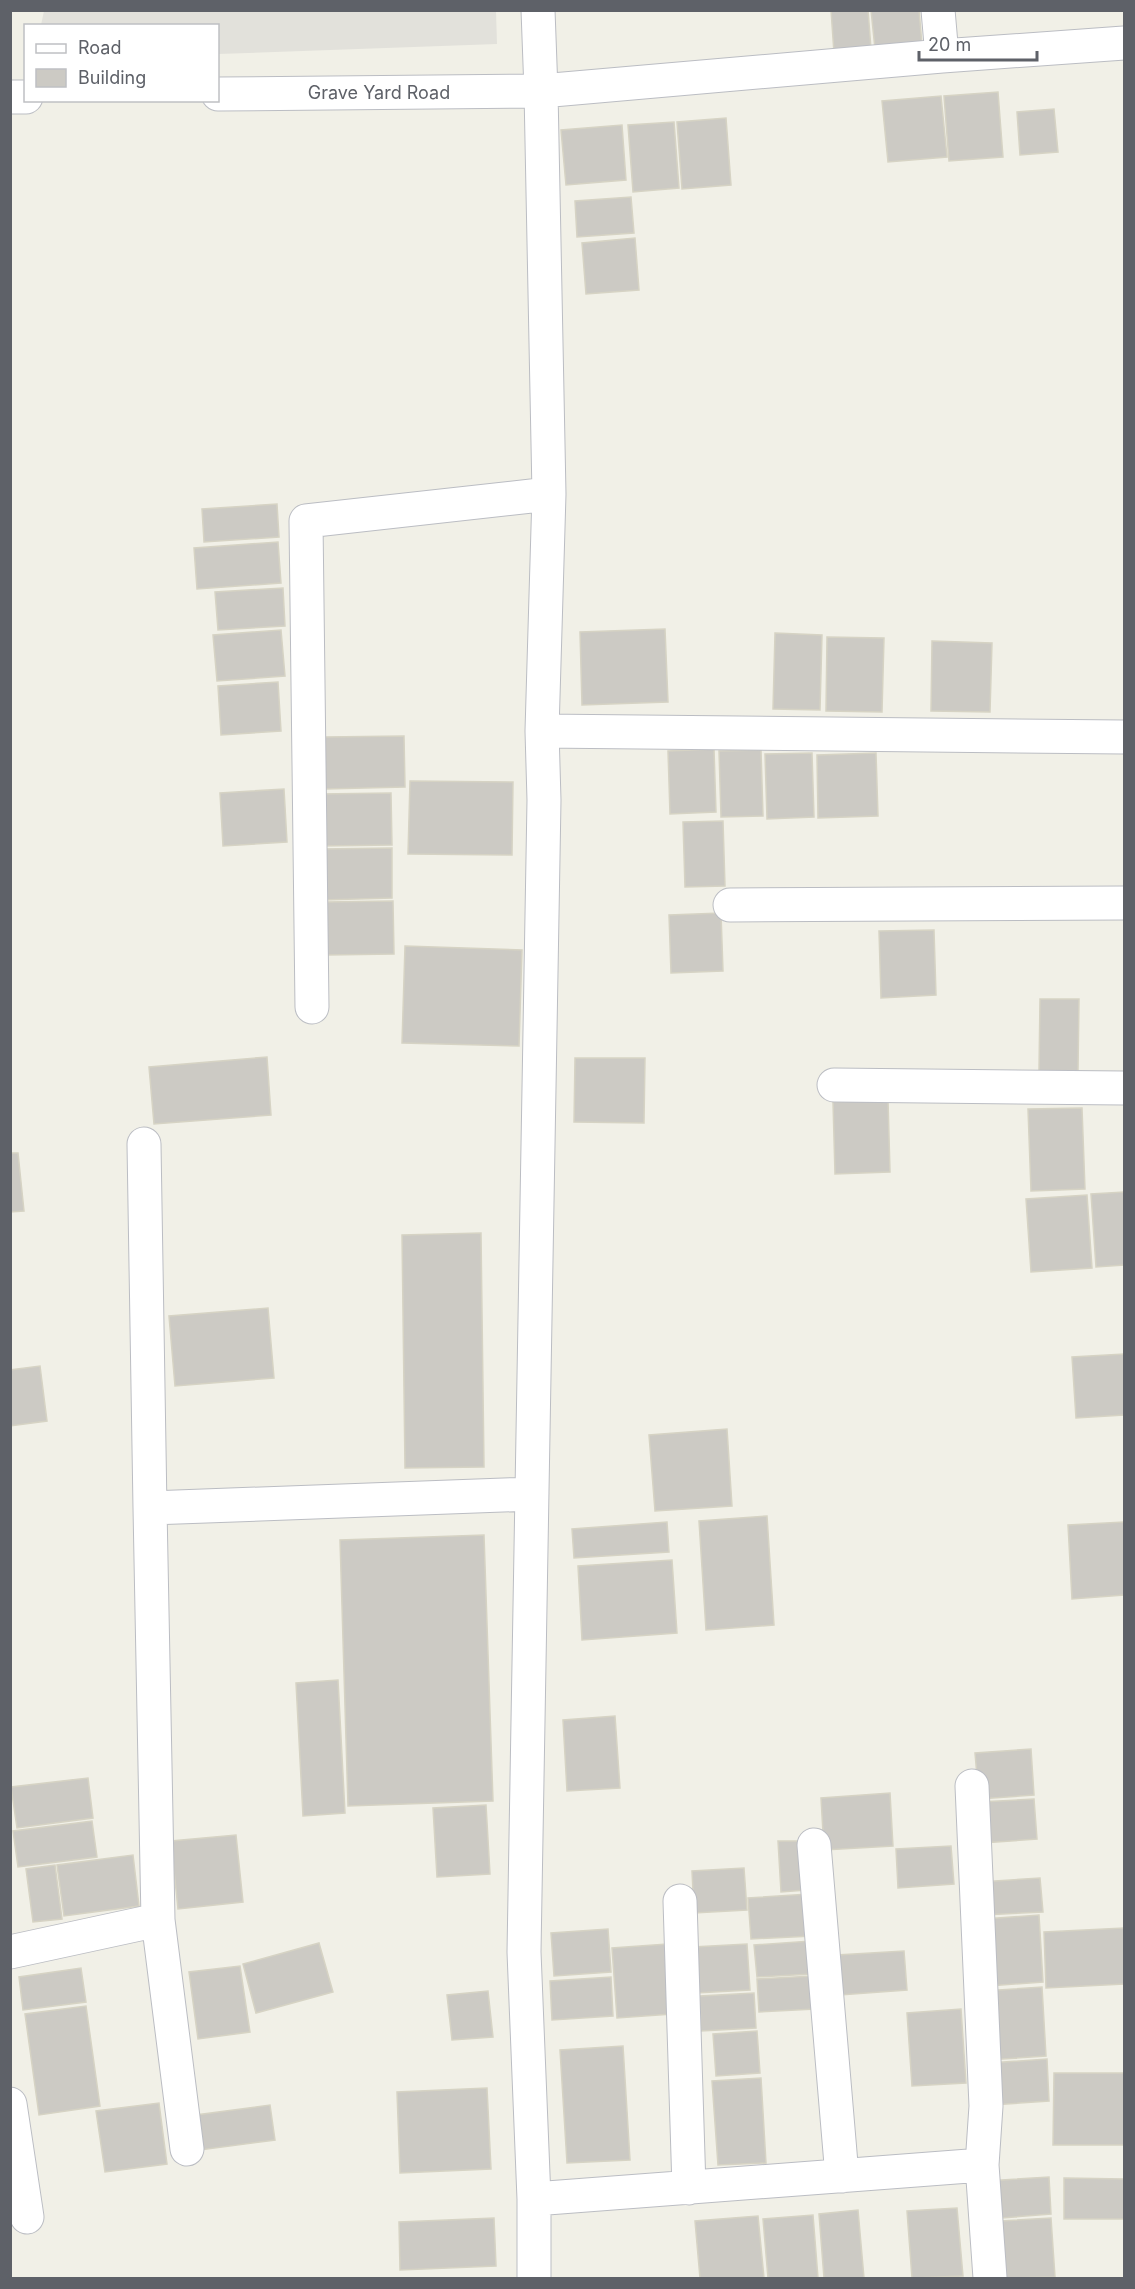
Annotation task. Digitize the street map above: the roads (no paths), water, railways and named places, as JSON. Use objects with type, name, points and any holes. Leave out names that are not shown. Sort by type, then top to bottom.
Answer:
[{"type":"street","points":[[534,2278],[534,2199],[524,1952],[544,824],[542,731],[549,494],[538,10]]},
{"type":"street","points":[[938,10],[942,56]]},
{"type":"street","name":"Grave Yard Road","points":[[219,94],[541,91],[942,56],[1125,43]]},
{"type":"street","points":[[312,1007],[306,521],[549,494]]},
{"type":"street","points":[[542,731],[1125,737]]},
{"type":"street","points":[[730,905],[1125,903]]},
{"type":"street","points":[[834,1085],[1125,1088]]},
{"type":"street","points":[[144,1144],[158,1920],[187,2149]]},
{"type":"street","points":[[150,1509],[532,1494]]},
{"type":"street","points":[[972,1786],[986,2106],[982,2165],[990,2278]]},
{"type":"street","points":[[814,1845],[842,2176]]},
{"type":"street","points":[[680,1900],[689,2188]]},
{"type":"street","points":[[10,1952],[158,1920]]},
{"type":"street","points":[[10,2104],[27,2217]]},
{"type":"street","points":[[534,2199],[982,2165]]}]
